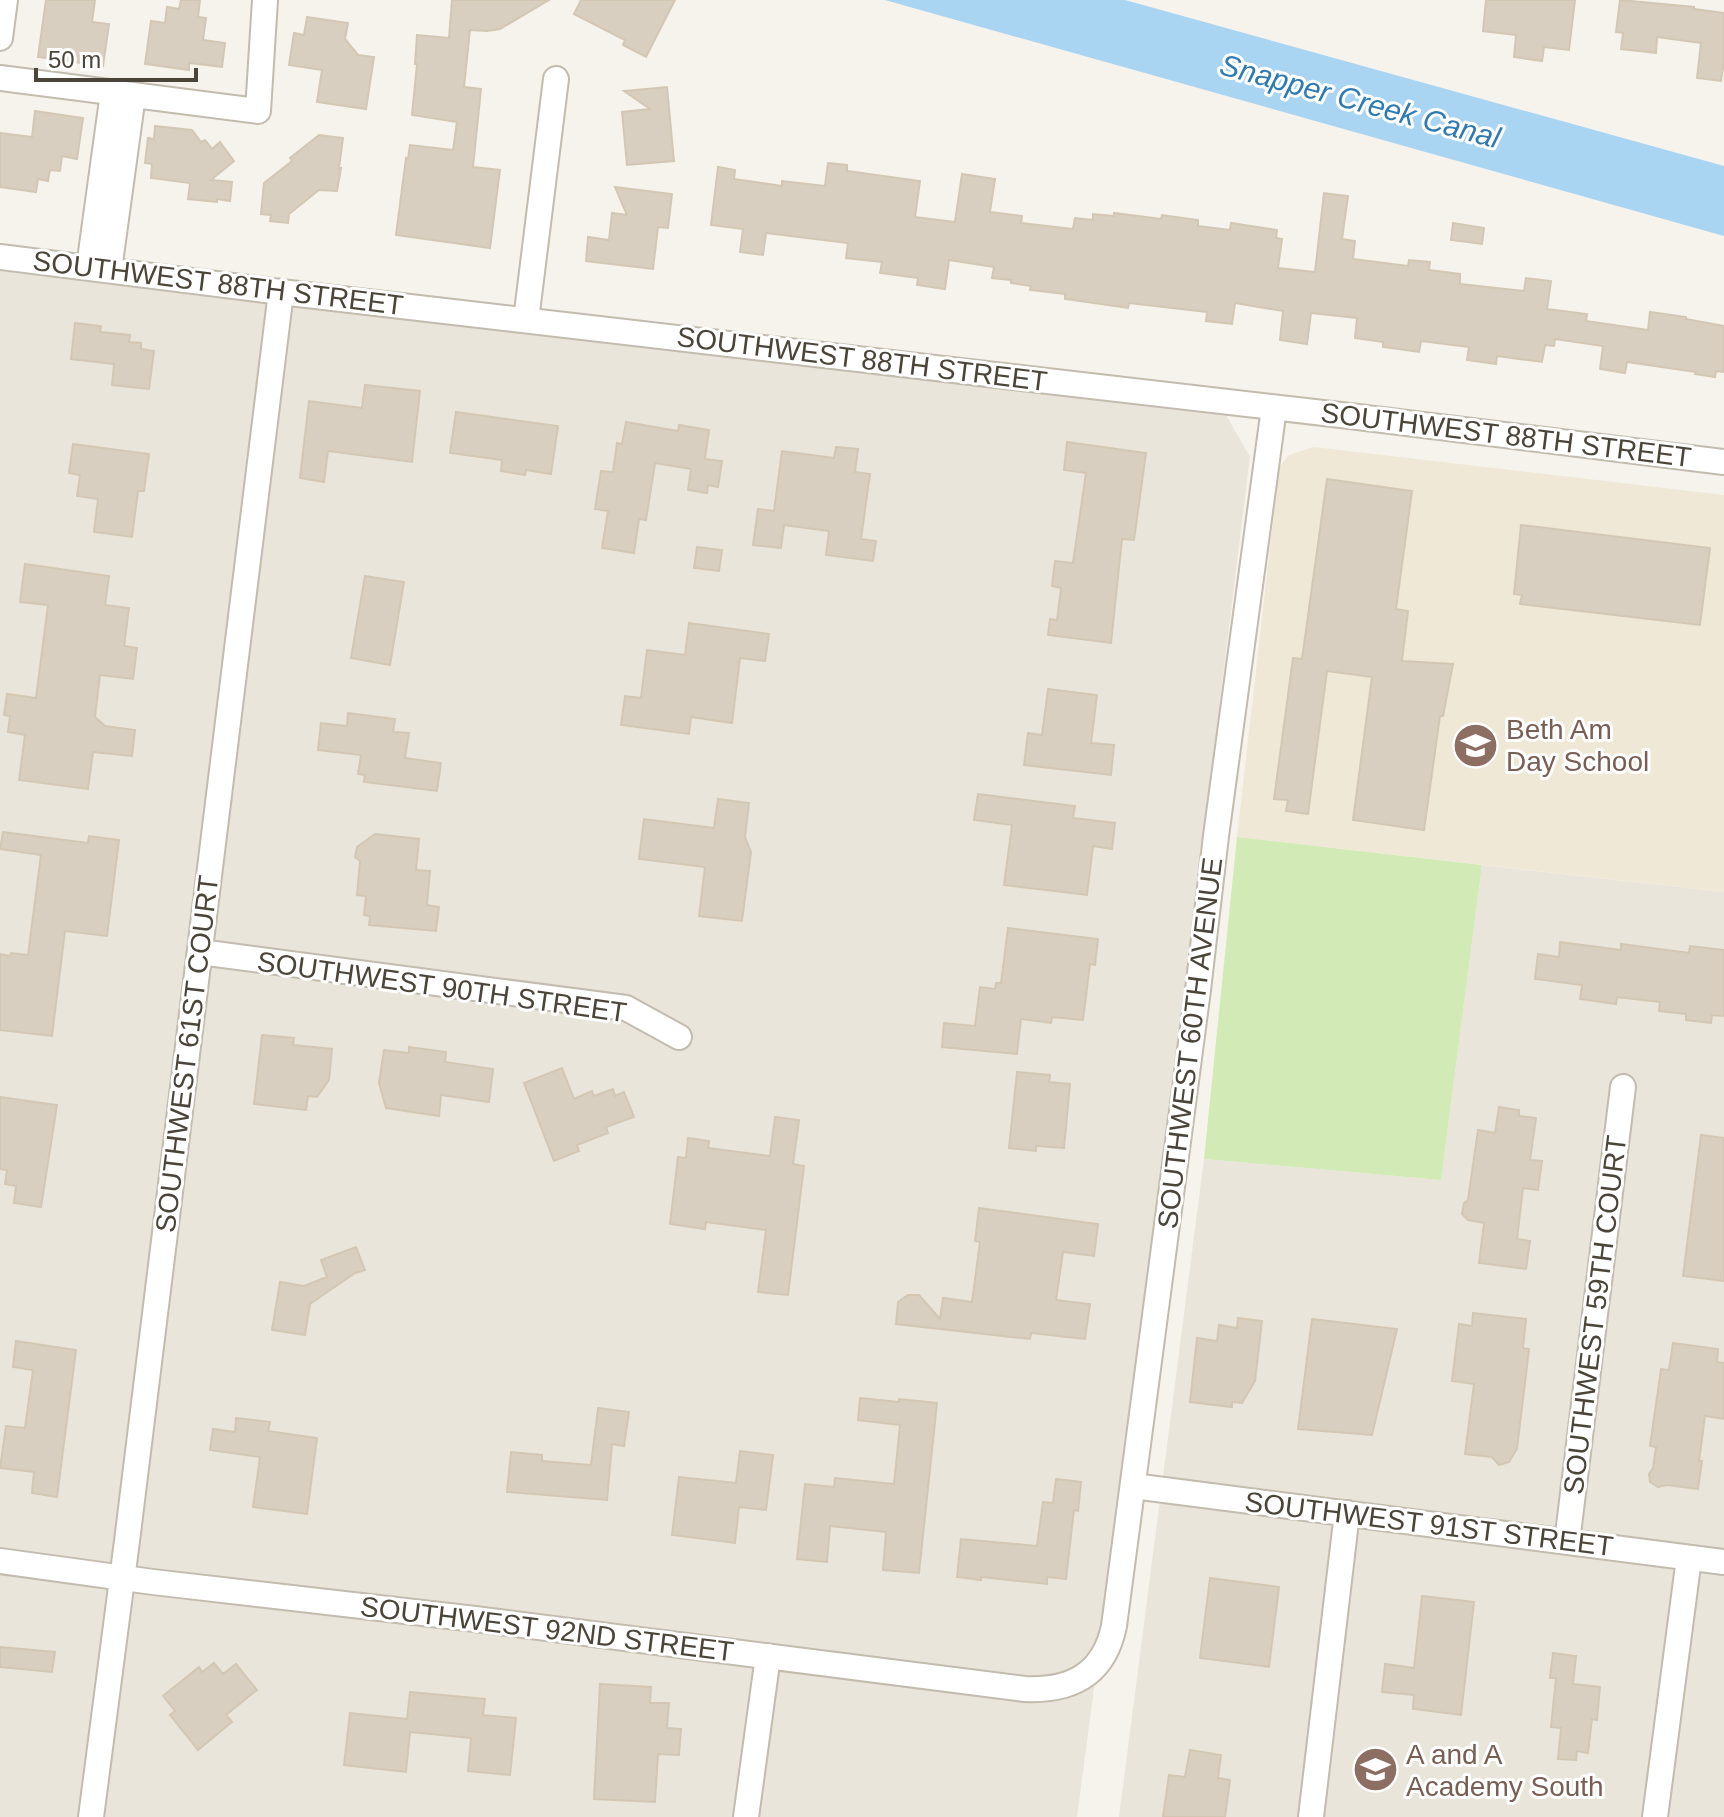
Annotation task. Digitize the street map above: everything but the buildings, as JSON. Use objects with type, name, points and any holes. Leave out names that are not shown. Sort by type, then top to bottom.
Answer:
[{"type":"street","points":[[0,38],[5,0]]},
{"type":"street","points":[[0,78],[258,111],[265,0]]},
{"type":"street","points":[[526,320],[556,79]]},
{"type":"street","points":[[99,269],[123,94]]},
{"type":"street","name":"SOUTHWEST 88TH STREET","points":[[0,257],[1724,462]]},
{"type":"street","name":"SOUTHWEST 61ST COURT","points":[[91,1817],[281,292]]},
{"type":"street","name":"SOUTHWEST 60TH AVENUE","points":[[1090,1671],[1101,1661],[1111,1640],[1274,408]]},
{"type":"street","name":"SOUTHWEST 90TH STREET","points":[[200,952],[626,1008],[679,1037]]},
{"type":"street","name":"SOUTHWEST 59TH COURT","points":[[1567,1542],[1623,1087]]},
{"type":"street","name":"SOUTHWEST 91ST STREET","points":[[1133,1486],[1724,1562]]},
{"type":"street","points":[[1311,1817],[1347,1513]]},
{"type":"street","points":[[1655,1817],[1689,1558]]},
{"type":"street","name":"SOUTHWEST 92ND STREET","points":[[0,1561],[1034,1689],[1060,1688],[1090,1671]]},
{"type":"street","points":[[746,1817],[768,1656]]},
{"type":"shaded area","points":[[0,271],[1226,415],[1250,457],[1157,1213],[1077,1817],[0,1817]]},
{"type":"shaded area","points":[[1314,447],[1724,495],[1724,892],[1237,837],[1279,468],[1289,455]]},
{"type":"shaded area","points":[[1482,865],[1724,892],[1724,1817],[1119,1817],[1204,1159],[1441,1180]]},
{"type":"green space","points":[[1237,837],[1482,865],[1441,1180],[1204,1159]]},
{"type":"water","name":"Snapper Creek Canal","points":[[885,0],[1125,0],[1724,166],[1724,236]]},
{"type":"place","name":"Beth Am Day School","points":[[1475,745]]},
{"type":"place","name":"A and A Academy South","points":[[1375,1770]]}]
